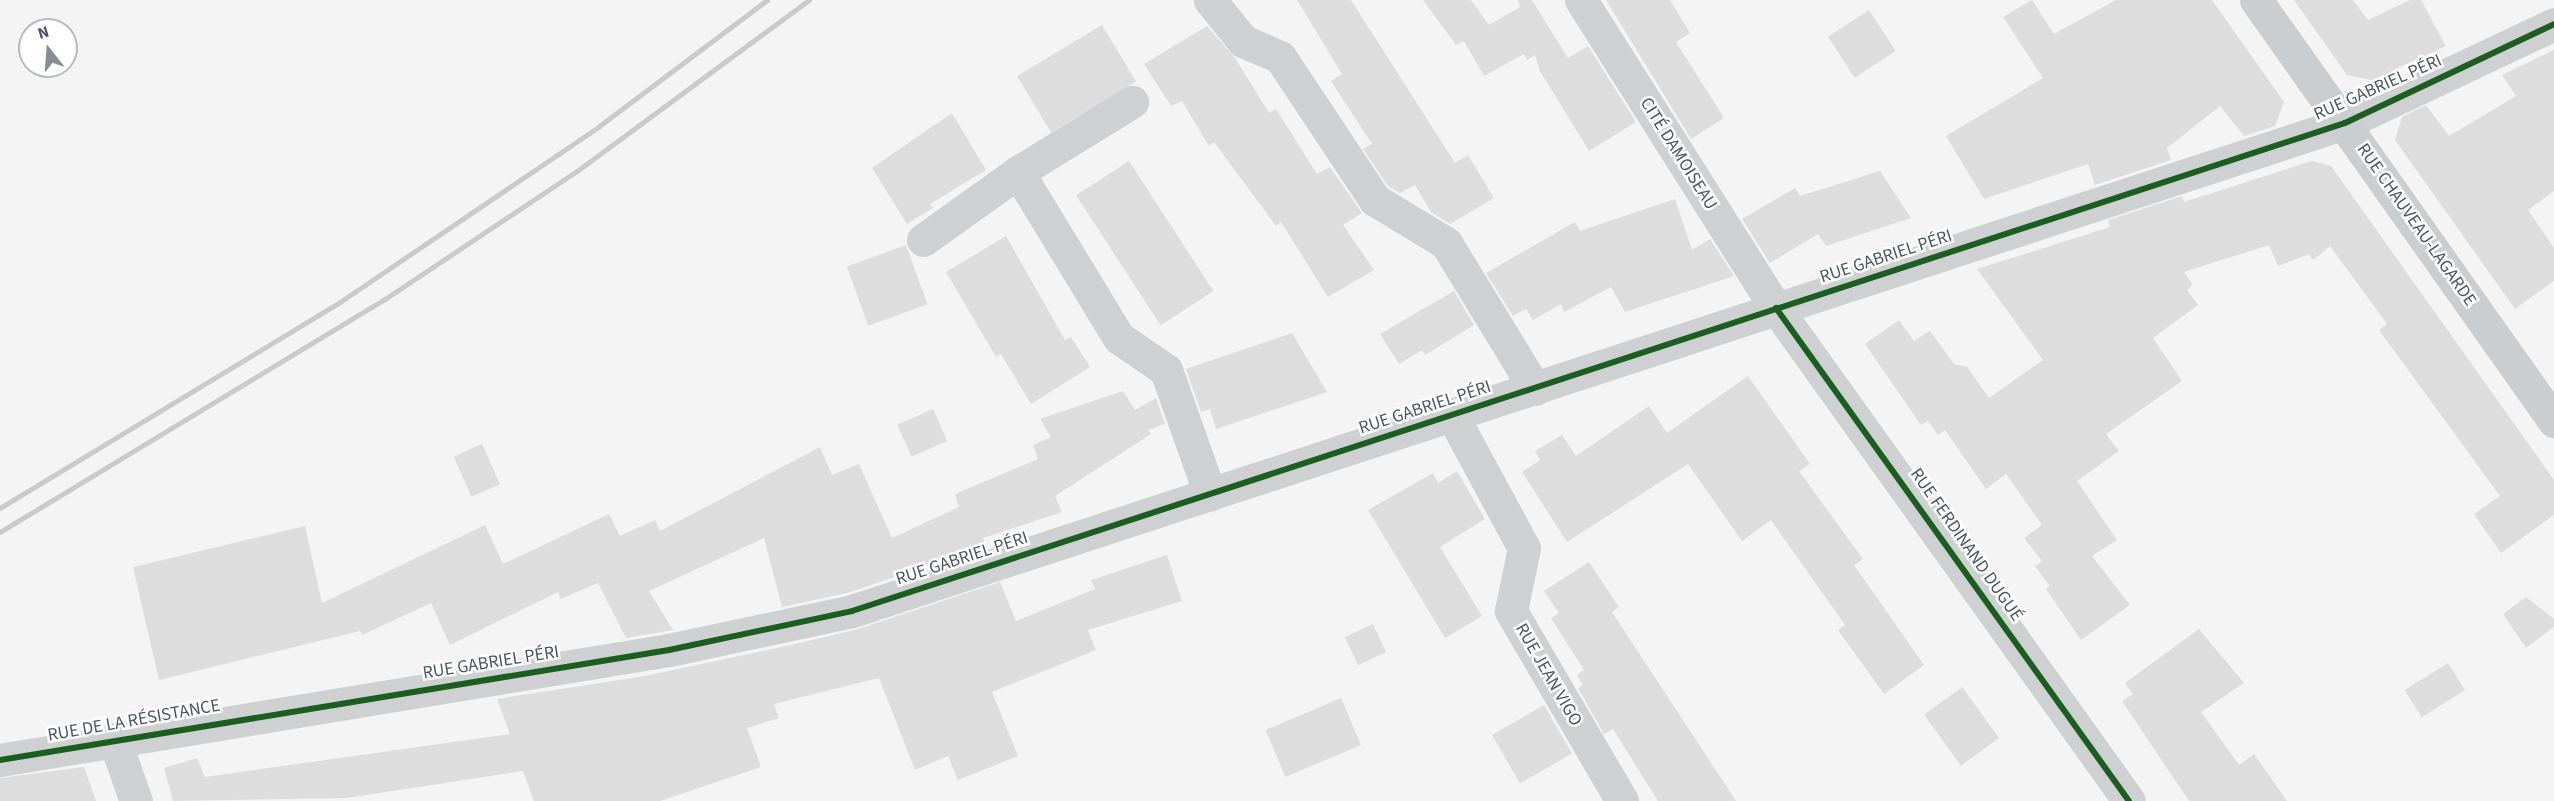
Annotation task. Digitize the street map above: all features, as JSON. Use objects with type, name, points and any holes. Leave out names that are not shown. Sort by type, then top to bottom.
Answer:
[{"type":"main road","name":"RUE CHAUVEAU-LAGARDE","points":[[2256,0],[2554,421]]},
{"type":"street","points":[[1210,0],[1243,41],[1280,57],[1375,200],[1446,243],[1535,388]]},
{"type":"street","name":"CITÉ DAMOISEAU","points":[[1581,0],[1776,308]]},
{"type":"street","name":"RUE GABRIEL PÉRI","points":[[273,712],[669,650],[852,611],[2345,123],[2554,24]]},
{"type":"street","points":[[923,240],[1018,172],[1132,102]]},
{"type":"street","points":[[1018,172],[1119,338],[1166,370],[1210,494]]},
{"type":"street","name":"RUE FERDINAND DUGUÉ","points":[[1776,308],[2129,801]]},
{"type":"street","name":"RUE JEAN VIGO","points":[[1452,415],[1524,548],[1511,611],[1622,801]]},
{"type":"street","name":"RUE DE LA RÉSISTANCE","points":[[0,760],[273,712]]},
{"type":"street","points":[[114,740],[136,801]]},
{"type":"building","points":[[1297,0],[1351,0],[1455,163],[1468,155],[1494,198],[1450,224],[1431,212],[1415,185],[1400,193],[1388,186],[1363,149],[1372,144],[1331,81],[1342,74]]},
{"type":"building","points":[[1423,0],[1471,0],[1489,25],[1520,7],[1518,0],[1532,0],[1568,58],[1588,46],[1636,122],[1589,151],[1540,71],[1535,55],[1527,60],[1524,54],[1484,76],[1464,41],[1456,45]]},
{"type":"building","points":[[1606,0],[1670,0],[1690,33],[1676,42],[1724,118],[1691,139]]},
{"type":"building","points":[[2032,0],[2054,34],[2116,0],[2212,0],[2284,102],[2275,126],[2244,136],[2220,106],[2167,148],[2171,160],[2095,185],[2088,164],[1984,199],[1946,136],[2043,78],[2003,17]]},
{"type":"building","points":[[2294,0],[2353,0],[2368,20],[2410,0],[2421,0],[2446,46],[2398,68],[2403,75],[2385,83],[2347,75]]},
{"type":"building","points":[[1869,10],[1896,51],[1855,78],[1828,37]]},
{"type":"building","points":[[1102,25],[1136,82],[1051,133],[1017,76]]},
{"type":"building","points":[[1207,26],[1235,58],[1269,113],[1276,109],[1317,174],[1330,167],[1362,213],[1343,225],[1374,270],[1328,297],[1281,222],[1276,226],[1214,142],[1209,146],[1182,101],[1171,106],[1144,64]]},
{"type":"building","points":[[2554,50],[2554,191],[2528,210],[2554,248],[2554,281],[2515,309],[2395,140],[2402,117],[2426,105],[2449,136],[2516,96],[2502,75]]},
{"type":"building","points":[[952,113],[986,170],[930,204],[933,208],[907,224],[872,168]]},
{"type":"building","points":[[1129,161],[1213,291],[1161,325],[1076,195]]},
{"type":"building","points":[[2312,161],[2331,166],[2554,480],[2554,515],[2501,553],[2474,514],[2500,496],[2379,330],[2387,324],[2330,246],[2313,260],[2309,254],[2278,266],[2269,245],[2184,272],[2193,285],[2187,290],[2198,305],[2153,338],[2182,381],[2106,434],[2119,451],[2077,481],[2117,540],[2092,556],[2130,605],[2081,640],[2046,589],[2050,586],[2035,566],[2042,561],[2024,538],[2042,525],[2006,474],[1986,489],[1945,430],[1938,435],[1928,421],[1921,425],[1865,344],[1899,320],[1914,341],[1930,331],[1954,364],[1967,367],[1989,398],[2043,360],[1977,269],[2110,227],[2108,220],[2182,196],[2184,202]]},
{"type":"building","points":[[1880,171],[1911,218],[1826,246],[1818,234],[1770,263],[1742,219],[1795,188],[1800,196]]},
{"type":"building","points":[[1675,199],[1692,250],[1710,239],[1734,276],[1625,312],[1611,287],[1564,312],[1561,304],[1533,320],[1526,309],[1513,316],[1486,273],[1575,222],[1580,231]]},
{"type":"building","points":[[1006,236],[1065,340],[1071,337],[1090,367],[1031,404],[1001,354],[996,357],[946,272]]},
{"type":"building","points":[[906,245],[928,304],[868,326],[847,267]]},
{"type":"building","points":[[1454,291],[1474,325],[1425,355],[1422,350],[1399,364],[1380,334]]},
{"type":"building","points":[[1292,333],[1327,392],[1216,429],[1210,409],[1201,412],[1186,369]]},
{"type":"building","points":[[1748,376],[1810,464],[1799,471],[1863,559],[1854,565],[1924,665],[1884,694],[1838,630],[1845,625],[1771,520],[1742,541],[1688,464],[1567,542],[1522,472],[1540,460],[1535,451],[1562,435],[1576,456],[1649,406],[1667,433]]},
{"type":"building","points":[[1123,391],[1135,410],[1156,398],[1165,424],[1148,430],[1151,434],[1055,496],[1062,512],[983,538],[986,547],[847,593],[782,607],[764,538],[649,591],[673,630],[626,638],[598,583],[561,599],[558,592],[450,645],[431,603],[362,635],[360,631],[159,680],[133,567],[305,526],[322,603],[485,525],[503,564],[609,514],[620,536],[655,520],[660,531],[820,447],[832,475],[859,464],[892,538],[959,507],[955,494],[1038,459],[1033,445],[1051,437],[1040,419]]},
{"type":"building","points":[[933,409],[947,441],[912,457],[897,425]]},
{"type":"building","points":[[482,444],[500,484],[472,497],[454,457]]},
{"type":"building","points":[[1457,471],[1485,519],[1440,547],[1482,616],[1445,638],[1368,510],[1433,473],[1438,483]]},
{"type":"building","points":[[1167,555],[1182,601],[1088,630],[1096,650],[992,692],[1018,756],[958,780],[948,756],[915,770],[879,678],[774,704],[779,718],[747,728],[761,767],[660,801],[534,801],[523,771],[347,798],[173,801],[164,768],[197,758],[205,777],[510,734],[497,699],[645,676],[791,645],[858,629],[1000,582],[1016,621],[1095,589],[1091,580]]},
{"type":"building","points":[[1589,562],[1619,607],[1612,612],[1736,801],[1658,801],[1613,729],[1604,734],[1578,688],[1583,685],[1577,675],[1584,670],[1551,618],[1559,613],[1544,591]]},
{"type":"building","points":[[2526,597],[2554,619],[2554,627],[2526,648],[2503,614]]},
{"type":"building","points":[[1373,624],[1386,652],[1358,665],[1345,637]]},
{"type":"building","points":[[2199,629],[2244,683],[2201,712],[2239,765],[2254,754],[2287,801],[2189,801],[2122,701],[2133,694],[2125,683]]},
{"type":"building","points":[[2448,663],[2465,690],[2422,717],[2405,690]]},
{"type":"building","points":[[1962,687],[1999,738],[1961,766],[1924,715]]},
{"type":"building","points":[[1341,698],[1361,745],[1285,777],[1266,730]]},
{"type":"building","points":[[1544,705],[1572,753],[1520,783],[1492,735]]},
{"type":"building","points":[[84,767],[96,801],[0,801],[0,778]]},
{"type":"railway","points":[[0,508],[340,302],[598,127],[767,0]]},
{"type":"railway","points":[[0,532],[385,299],[577,171],[809,0]]},
{"type":"cycle path","points":[[0,760],[669,650],[852,611],[2345,123],[2554,24]]},
{"type":"cycle path","points":[[1776,308],[2129,801]]}]
